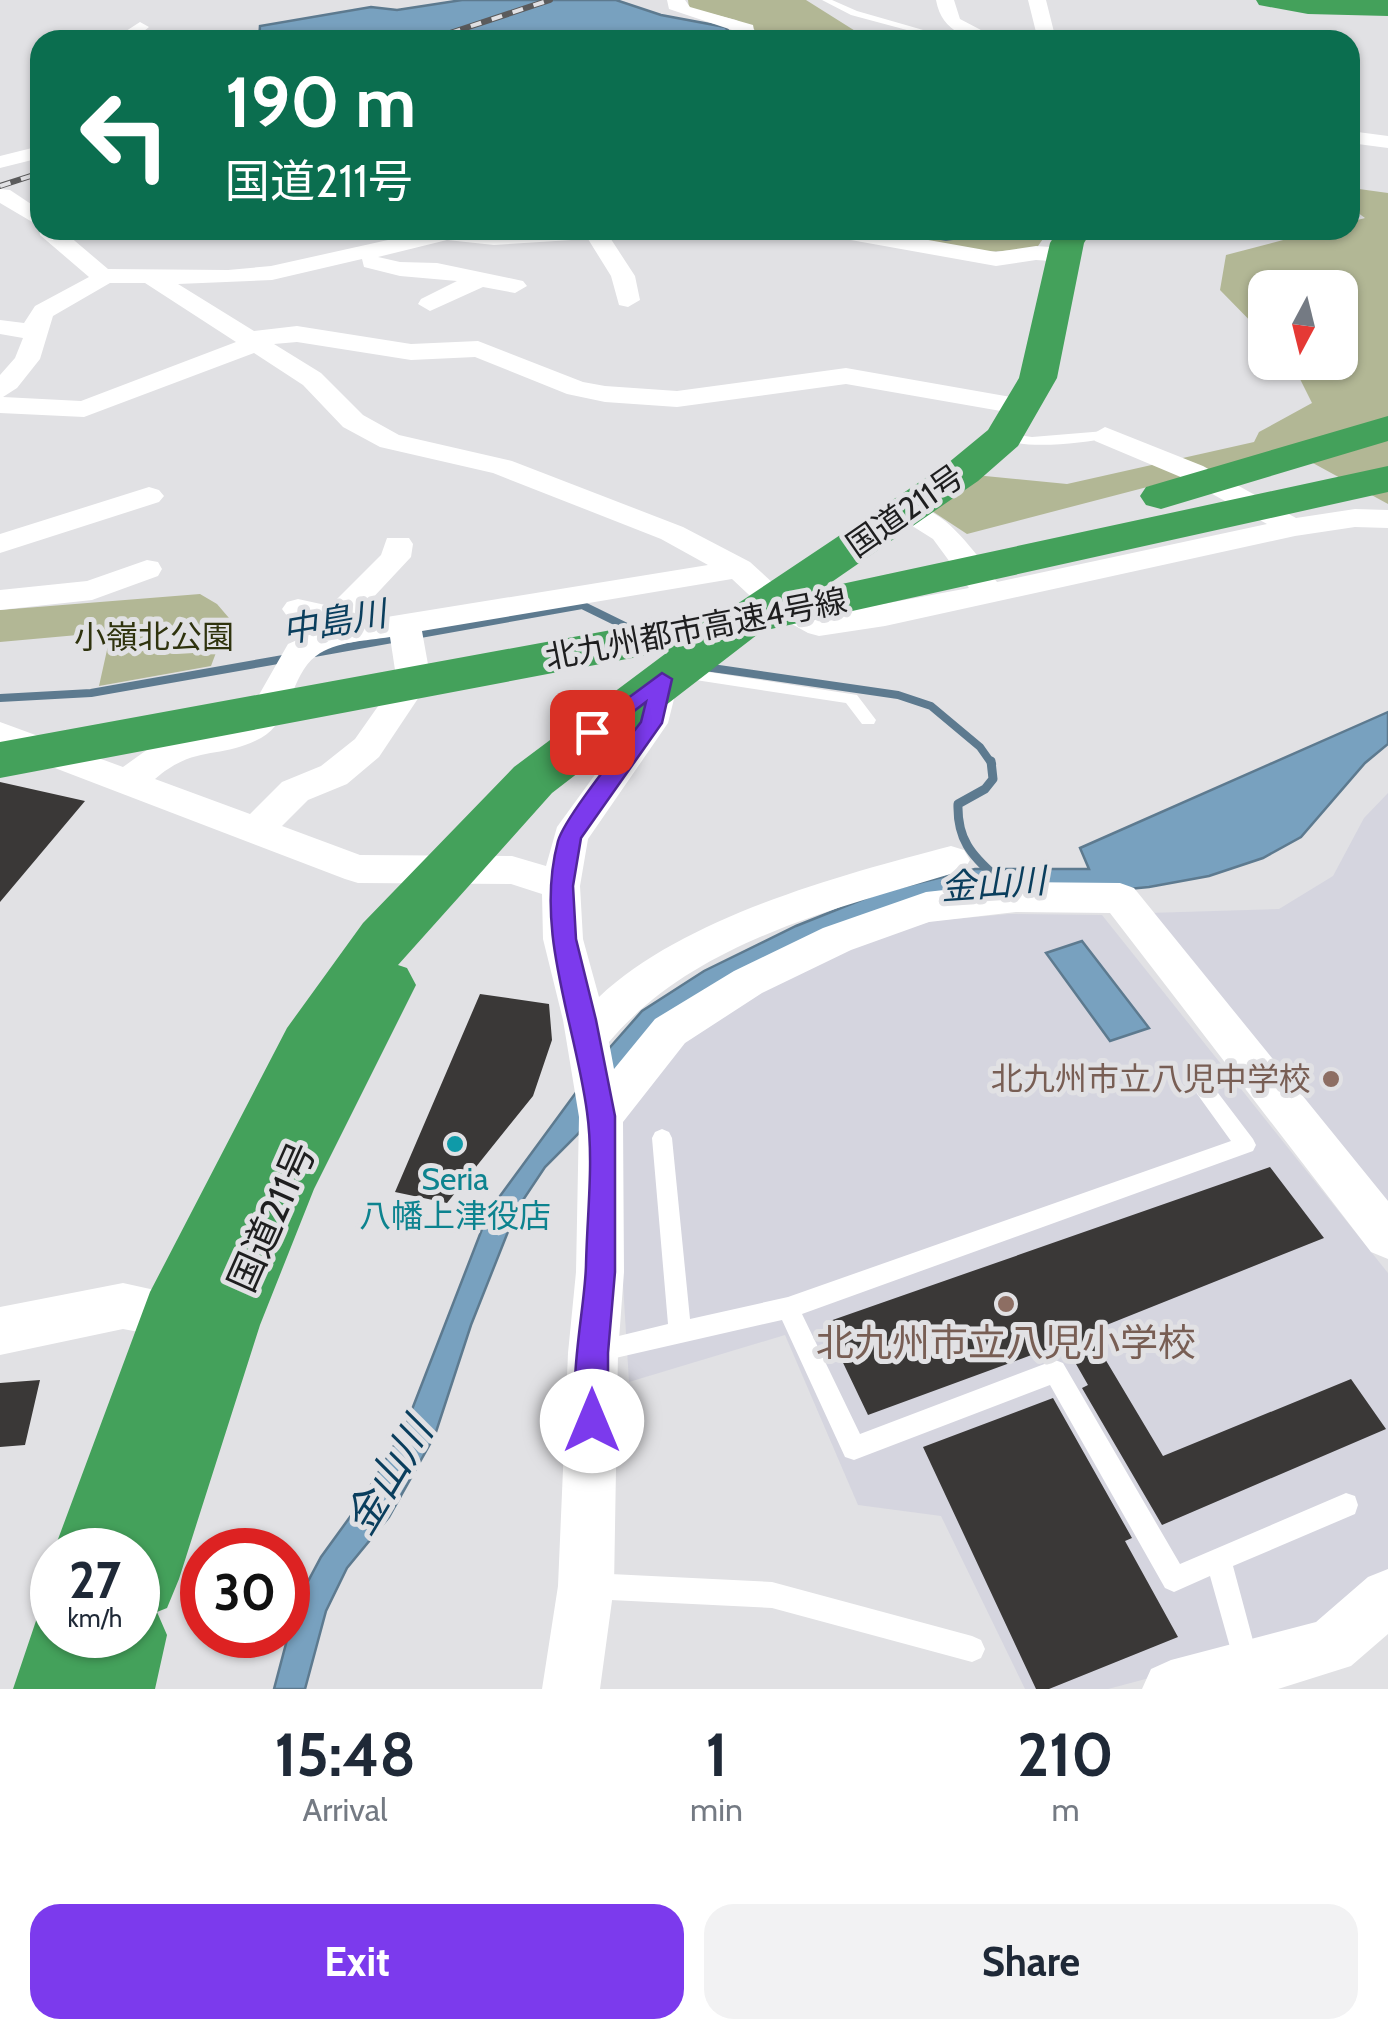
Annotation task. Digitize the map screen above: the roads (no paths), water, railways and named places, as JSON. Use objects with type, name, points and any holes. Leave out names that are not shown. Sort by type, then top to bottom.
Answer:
[{"type":"highway","points":[[1271,10],[1387,8]]},
{"type":"highway","name":"国道211号","points":[[104,1528],[200,1321],[283,1182],[444,871],[532,780],[667,675],[963,472],[1014,422],[1038,378],[1070,242]]},
{"type":"highway","points":[[1317,474],[1388,428]]},
{"type":"highway","name":"北九州都市高速4号線","points":[[0,760],[702,629],[1388,455]]},
{"type":"highway","points":[[1317,474],[1388,482]]},
{"type":"highway","name":"北九州都市高速4号線","points":[[0,733],[654,612],[1317,474]]},
{"type":"highway","name":"国道211号","points":[[150,1528],[200,1321]]},
{"type":"highway","points":[[56,1689],[64,1658]]},
{"type":"highway","points":[[112,1689],[119,1658]]},
{"type":"street","points":[[676,0],[675,5],[684,11],[747,30]]},
{"type":"street","points":[[944,0],[946,16],[968,30]]},
{"type":"street","points":[[1037,0],[1044,30]]},
{"type":"street","points":[[136,30],[140,27]]},
{"type":"street","points":[[1360,138],[1388,142]]},
{"type":"street","points":[[0,162],[30,154]]},
{"type":"street","points":[[60,240],[102,276],[151,277],[272,272],[431,240]]},
{"type":"street","points":[[599,240],[623,276],[628,300]]},
{"type":"street","points":[[890,240],[996,259],[1036,253],[1070,242]]},
{"type":"street","points":[[346,256],[400,269],[437,270],[515,286]]},
{"type":"street","points":[[4,382],[38,340],[36,321],[44,312],[98,283],[102,276]]},
{"type":"street","points":[[151,277],[312,378],[353,422],[390,441],[502,468],[672,532],[739,570],[774,600],[819,626],[1295,527],[1355,518],[1388,519]]},
{"type":"street","points":[[430,304],[480,279]]},
{"type":"street","points":[[0,327],[37,333]]},
{"type":"street","points":[[0,405],[84,409],[254,341],[297,334],[411,352],[478,349],[576,388],[605,394],[678,399],[846,376],[1014,422]]},
{"type":"street","points":[[1106,435],[1193,472],[1295,527]]},
{"type":"street","points":[[0,544],[149,496]]},
{"type":"street","points":[[904,512],[944,534],[989,593]]},
{"type":"street","points":[[128,782],[172,748],[216,743],[260,722],[294,662],[342,625],[396,557],[398,544]]},
{"type":"street","points":[[0,600],[92,590],[147,570]]},
{"type":"street","points":[[298,609],[342,625],[405,634],[739,570]]},
{"type":"street","points":[[256,830],[296,791],[334,775],[367,748],[404,694],[412,670],[405,634]]},
{"type":"street","points":[[571,1689],[586,1586],[593,1353],[600,1272],[601,1116],[564,939],[562,886],[570,837],[651,723],[667,675]]},
{"type":"street","points":[[0,733],[358,869],[512,870],[562,886]]},
{"type":"street","points":[[586,1038],[622,1000],[696,954],[770,919],[864,882],[950,860]]},
{"type":"street","points":[[601,1116],[670,1031],[748,982],[837,940],[926,907],[1016,897],[1120,898],[1388,1238]]},
{"type":"street","points":[[0,1331],[123,1306],[200,1321]]},
{"type":"street","points":[[1177,1688],[1331,1646],[1388,1597]]},
{"type":"lane","points":[[826,0],[854,13],[917,30]]},
{"type":"lane","points":[[1014,422],[1032,442],[1106,435]]},
{"type":"lane","points":[[667,675],[852,700],[868,720]]},
{"type":"lane","points":[[593,1353],[788,1308],[1246,1145],[1206,1091]]},
{"type":"lane","points":[[662,1138],[680,1332]]},
{"type":"lane","points":[[788,1308],[854,1448],[1055,1371],[1174,1580],[1346,1506]]},
{"type":"lane","points":[[1218,1560],[1247,1668]]},
{"type":"lane","points":[[586,1586],[772,1595],[972,1649]]},
{"type":"water","points":[[462,0],[616,0],[728,30],[260,30],[260,26],[371,7],[397,10]]},
{"type":"water","name":"金山川","points":[[1388,712],[1388,744],[1365,763],[1301,837],[1263,858],[1209,876],[1149,887],[877,913],[618,1079],[578,1134],[545,1167],[517,1209],[471,1325],[435,1435],[389,1517],[347,1568],[326,1611],[305,1689],[274,1689],[282,1658],[310,1658],[310,1578],[363,1499],[406,1425],[489,1211],[605,1053],[642,1011],[704,971],[796,926],[881,892],[975,869],[1089,869],[1080,848]]},
{"type":"water","points":[[1082,941],[1149,1028],[1110,1041],[1046,953]]},
{"type":"waterway","name":"中島川","points":[[314,653],[582,605],[633,630]]},
{"type":"waterway","name":"中島川","points":[[0,698],[91,693],[289,658]]},
{"type":"waterway","name":"中島川","points":[[705,667],[898,695],[931,706],[980,747],[991,763]]},
{"type":"waterway","name":"中島川","points":[[991,763],[993,779],[985,789],[958,804],[958,816],[967,845],[996,877]]},
{"type":"railway","points":[[459,30],[550,0]]},
{"type":"railway","points":[[0,186],[30,176]]},
{"type":"place","name":"北九州市立八児中学校","points":[[1331,1079]]},
{"type":"place","name":"Seria 八幡上津役店","points":[[455,1144]]},
{"type":"place","name":"北九州市立八児小学校","points":[[1006,1304]]},
{"type":"park label","name":"小嶺北公園","points":[[154,637]]}]
